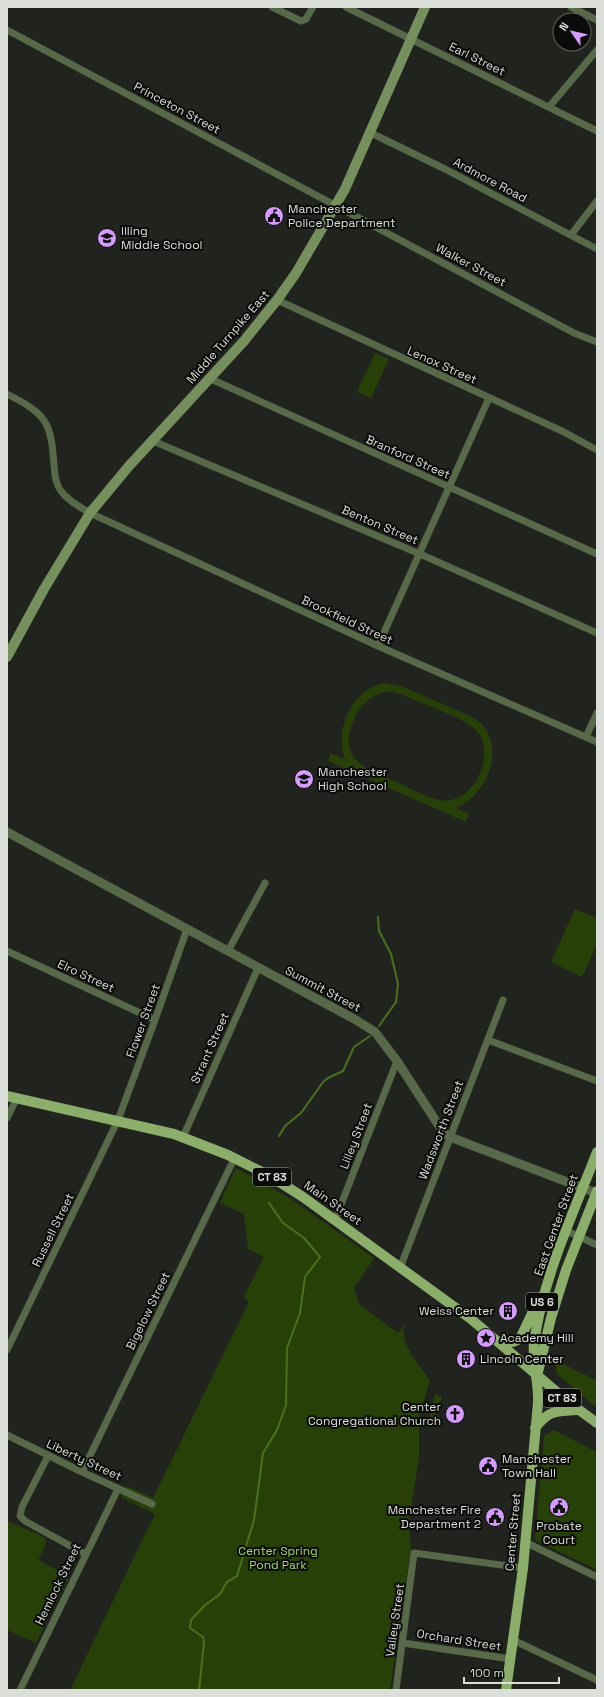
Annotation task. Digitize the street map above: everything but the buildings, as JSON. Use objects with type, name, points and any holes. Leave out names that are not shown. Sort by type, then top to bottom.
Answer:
[{"type":"main road","name":"Middle Turnpike East","points":[[7,657],[44,589],[90,513],[129,466],[210,379],[277,300],[313,247],[336,205],[371,132],[425,7]]},
{"type":"main road","name":"Main Street","points":[[12,1097],[118,1120],[183,1137],[234,1159],[284,1184],[471,1319],[578,1410],[597,1423]]},
{"type":"main road","name":"East Center Street","points":[[537,1376],[533,1360],[534,1343],[546,1288],[597,1152]]},
{"type":"main road","name":"East Center Street","points":[[537,1376],[559,1292],[578,1236],[597,1192]]},
{"type":"main road","points":[[497,1341],[513,1342],[521,1338],[538,1301],[546,1288],[559,1292]]},
{"type":"main road","name":"Center Street","points":[[506,1690],[523,1568],[538,1400],[537,1376]]},
{"type":"main road","points":[[535,1428],[544,1417],[551,1413],[578,1410]]},
{"type":"street","points":[[272,7],[301,21],[306,19],[313,7]]},
{"type":"street","name":"Earl Street","points":[[346,7],[597,131]]},
{"type":"street","points":[[571,7],[597,20]]},
{"type":"street","name":"Princeton Street","points":[[7,30],[336,205]]},
{"type":"street","points":[[549,107],[597,50]]},
{"type":"street","name":"Ardmore Road","points":[[371,132],[597,249]]},
{"type":"street","points":[[571,235],[597,201]]},
{"type":"street","name":"Walker Street","points":[[336,205],[574,333],[597,342]]},
{"type":"street","name":"Lenox Street","points":[[277,300],[286,306],[564,432],[597,450]]},
{"type":"street","name":"Branford Street","points":[[210,379],[597,554]]},
{"type":"street","name":"Brookfield Street","points":[[7,394],[27,405],[46,420],[52,440],[56,481],[60,490],[68,499],[90,513],[378,646],[597,742]]},
{"type":"street","points":[[378,646],[490,398]]},
{"type":"street","name":"Benton Street","points":[[153,441],[420,554],[597,633]]},
{"type":"street","points":[[586,737],[597,713]]},
{"type":"street","name":"Summit Street","points":[[7,832],[373,1030],[397,1061],[443,1132],[450,1137],[597,1192]]},
{"type":"street","points":[[228,951],[265,883]]},
{"type":"street","name":"Flower Street","points":[[118,1120],[155,1020],[186,929]]},
{"type":"street","name":"Elro Street","points":[[7,951],[155,1020]]},
{"type":"street","name":"Strant Street","points":[[183,1137],[258,968]]},
{"type":"street","name":"Wadsworth Street","points":[[400,1268],[503,1000]]},
{"type":"street","points":[[488,1040],[597,1081]]},
{"type":"street","name":"Lilley Street","points":[[335,1220],[397,1061]]},
{"type":"street","points":[[7,1118],[12,1097]]},
{"type":"street","name":"Russell Street","points":[[7,1350],[118,1120]]},
{"type":"street","name":"Bigelow Street","points":[[82,1472],[234,1159]]},
{"type":"street","points":[[567,1231],[597,1245]]},
{"type":"street","name":"Liberty Street","points":[[7,1435],[48,1456],[152,1504]]},
{"type":"street","points":[[48,1456],[22,1507],[20,1516],[25,1521],[85,1554]]},
{"type":"street","name":"Hemlock Street","points":[[20,1690],[118,1489]]},
{"type":"street","points":[[525,1542],[597,1577]]},
{"type":"street","name":"Valley Street","points":[[396,1690],[414,1553],[523,1568]]},
{"type":"street","points":[[513,1640],[597,1680]]},
{"type":"street","name":"Orchard Street","points":[[403,1642],[511,1659]]},
{"type":"green space","points":[[375,353],[389,359],[371,398],[357,392]]},
{"type":"green space","points":[[385,683],[401,686],[470,716],[482,725],[490,737],[492,750],[491,764],[486,778],[479,790],[468,801],[456,808],[469,814],[466,822],[328,761],[331,753],[345,759],[342,748],[342,736],[348,712],[363,693],[373,687]],"holes":[[[394,692],[453,716],[477,731],[483,741],[483,765],[478,777],[463,795],[452,800],[440,800],[425,796],[377,774],[358,762],[352,754],[349,744],[350,732],[360,708],[379,693]]]},
{"type":"green space","points":[[575,909],[597,918],[597,944],[582,977],[551,962]]},
{"type":"green space","name":"Center Spring Pond Park","points":[[236,1168],[291,1199],[374,1258],[354,1288],[359,1304],[398,1333],[405,1324],[404,1332],[407,1347],[430,1380],[419,1417],[419,1457],[409,1522],[411,1548],[390,1690],[70,1690],[155,1514],[121,1497],[126,1486],[153,1498],[249,1302],[244,1297],[264,1257],[248,1249],[244,1214],[220,1203]]},
{"type":"green space","points":[[555,1360],[597,1381],[597,1408],[557,1374]]},
{"type":"green space","points":[[435,1394],[442,1397],[433,1422],[429,1420]]},
{"type":"green space","points":[[554,1430],[597,1452],[597,1570],[535,1540],[544,1436]]},
{"type":"green space","points":[[7,1521],[44,1537],[47,1541],[39,1558],[40,1561],[69,1576],[36,1643],[7,1630]]},
{"type":"waterway","points":[[378,917],[379,931],[391,954],[398,984],[396,1002],[379,1026]]},
{"type":"waterway","points":[[279,1136],[285,1126],[301,1113],[323,1082],[343,1071],[354,1047],[370,1036]]},
{"type":"waterway","points":[[199,1690],[204,1642],[203,1637],[190,1628],[191,1620],[204,1606],[220,1594],[227,1582],[237,1576],[254,1520],[263,1453],[277,1430],[286,1405],[287,1348],[300,1313],[305,1277],[320,1257],[304,1238],[283,1223],[269,1203]]},
{"type":"place","name":"Manchester Police Department","points":[[274,216]]},
{"type":"place","name":"Illing Middle School","points":[[107,238]]},
{"type":"place","name":"Manchester High School","points":[[304,779]]},
{"type":"place","name":"Weiss Center","points":[[508,1311]]},
{"type":"place","name":"Academy Hill","points":[[486,1338]]},
{"type":"place","name":"Lincoln Center","points":[[466,1359]]},
{"type":"place","name":"Center Congregational Church","points":[[455,1414]]},
{"type":"place","name":"Manchester Town Hall","points":[[488,1466]]},
{"type":"place","name":"Probate Court","points":[[559,1507]]},
{"type":"place","name":"Manchester Fire Department 2","points":[[495,1517]]}]
